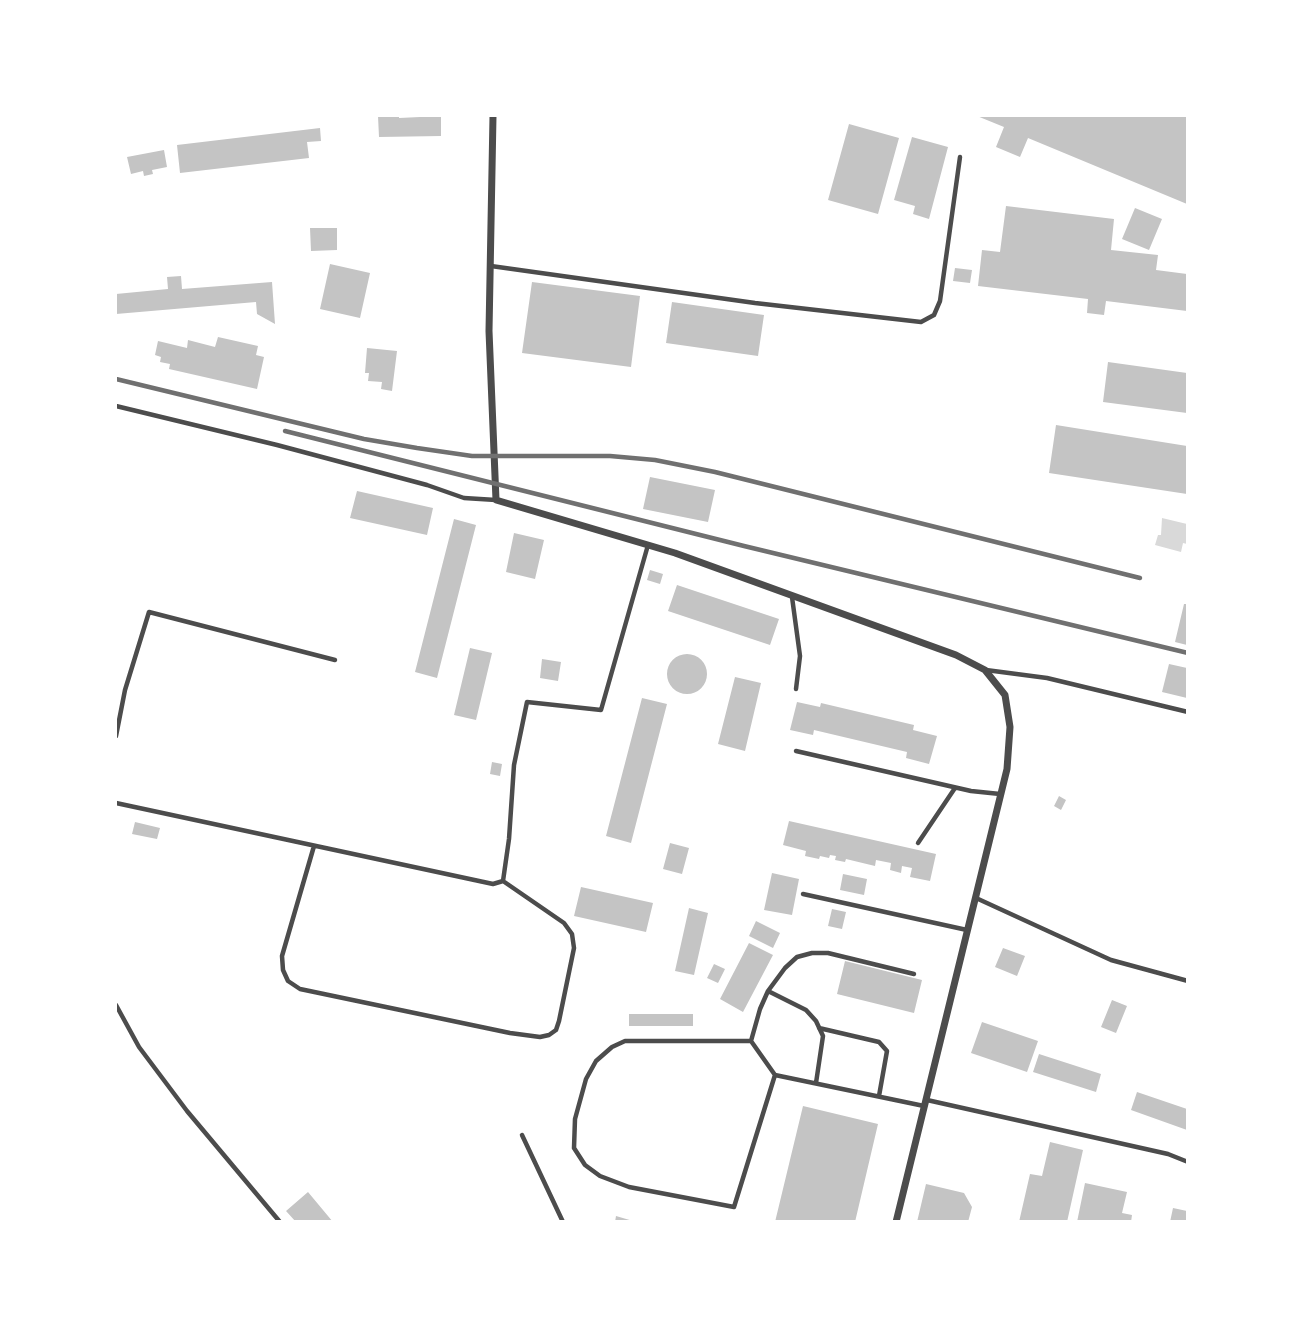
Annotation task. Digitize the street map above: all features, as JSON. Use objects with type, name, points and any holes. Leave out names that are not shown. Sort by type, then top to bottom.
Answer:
[{"type":"street","points":[[493,116],[488,331],[496,500],[648,545],[956,655],[985,670],[1005,695],[1010,727],[1007,769],[896,1222]]},
{"type":"lane","points":[[490,266],[755,303],[921,322],[934,315],[940,301],[960,157]]},
{"type":"lane","points":[[116,406],[277,445],[427,485],[464,498],[496,500]]},
{"type":"lane","points":[[503,881],[514,765],[527,702],[601,710],[648,545]]},
{"type":"lane","points":[[792,597],[800,656],[796,689]]},
{"type":"lane","points":[[116,736],[125,690],[149,612],[335,660]]},
{"type":"lane","points":[[985,670],[1047,678],[1188,712]]},
{"type":"lane","points":[[796,751],[955,788],[1001,794]]},
{"type":"lane","points":[[918,843],[955,788]]},
{"type":"lane","points":[[116,803],[493,884],[503,881]]},
{"type":"lane","points":[[314,846],[282,956],[283,970],[288,981],[300,989],[457,1022],[540,1037],[549,1035],[556,1030],[559,1021],[574,948],[572,934],[564,923],[503,881]]},
{"type":"lane","points":[[803,894],[967,930]]},
{"type":"lane","points":[[975,898],[1111,960],[1188,981]]},
{"type":"lane","points":[[751,1041],[768,991],[797,957],[828,953],[914,974]]},
{"type":"lane","points":[[768,991],[806,1010],[819,1028],[823,1036],[816,1083]]},
{"type":"lane","points":[[116,1005],[147,1058],[187,1111],[280,1222]]},
{"type":"lane","points":[[819,1028],[879,1042],[887,1051],[879,1096]]},
{"type":"lane","points":[[751,1041],[625,1041],[612,1047],[596,1061],[586,1079],[575,1119],[575,1149],[585,1165],[600,1176],[629,1187],[734,1207],[775,1075]]},
{"type":"lane","points":[[751,1041],[775,1075],[925,1103],[1168,1154],[1188,1162]]},
{"type":"lane","points":[[523,1135],[563,1222]]},
{"type":"shaded area","points":[[1162,518],[1187,524],[1187,544],[1183,543],[1181,552],[1155,545],[1158,535],[1161,535]]},
{"type":"building","points":[[378,116],[441,116],[441,136],[379,137]]},
{"type":"building","points":[[977,116],[1187,116],[1187,204],[1028,138],[1020,157],[996,147],[1004,127]]},
{"type":"building","points":[[849,124],[899,138],[878,214],[828,200]]},
{"type":"building","points":[[320,128],[321,141],[307,142],[309,158],[180,173],[177,145]]},
{"type":"building","points":[[912,137],[948,147],[929,219],[913,214],[915,206],[894,200]]},
{"type":"building","points":[[164,150],[167,167],[152,170],[153,174],[144,176],[143,171],[131,174],[127,157]]},
{"type":"building","points":[[1006,206],[1114,219],[1111,250],[1158,255],[1156,270],[1187,274],[1187,311],[1106,301],[1104,315],[1087,313],[1088,299],[978,286],[982,250],[1000,252]]},
{"type":"building","points":[[1135,208],[1162,219],[1149,250],[1122,239]]},
{"type":"building","points":[[310,228],[337,228],[337,250],[311,251]]},
{"type":"building","points":[[330,264],[370,273],[360,318],[320,309]]},
{"type":"building","points":[[955,268],[972,270],[970,283],[953,281]]},
{"type":"building","points":[[181,276],[182,289],[272,282],[275,324],[257,314],[256,302],[116,314],[116,294],[168,289],[167,277]]},
{"type":"building","points":[[532,282],[640,296],[631,367],[522,353]]},
{"type":"building","points":[[672,302],[764,315],[758,356],[666,343]]},
{"type":"building","points":[[218,337],[258,346],[256,355],[264,357],[257,389],[169,369],[170,364],[160,362],[161,357],[155,355],[158,341],[187,348],[188,340],[215,347]]},
{"type":"building","points":[[367,348],[397,351],[392,391],[381,389],[382,382],[368,381],[369,373],[365,373]]},
{"type":"building","points":[[1108,362],[1187,373],[1187,413],[1103,402]]},
{"type":"building","points":[[1056,425],[1187,446],[1187,494],[1049,473]]},
{"type":"building","points":[[650,477],[715,490],[708,522],[643,509]]},
{"type":"building","points":[[357,491],[433,508],[427,535],[350,518]]},
{"type":"building","points":[[454,519],[476,525],[437,678],[415,672]]},
{"type":"building","points":[[514,533],[544,540],[535,579],[506,572]]},
{"type":"building","points":[[650,570],[663,574],[660,584],[647,580]]},
{"type":"building","points":[[677,585],[779,619],[770,645],[668,611]]},
{"type":"building","points":[[1184,604],[1187,604],[1187,645],[1175,642]]},
{"type":"building","points":[[470,648],[492,653],[476,720],[454,715]]},
{"type":"building","points":[[687,654],[701,660],[707,674],[701,688],[687,694],[673,688],[667,674],[673,660]]},
{"type":"building","points":[[542,659],[561,662],[558,681],[540,678]]},
{"type":"building","points":[[1169,664],[1187,668],[1187,698],[1162,692]]},
{"type":"building","points":[[735,677],[761,683],[745,751],[718,744]]},
{"type":"building","points":[[642,698],[667,704],[631,843],[606,836]]},
{"type":"building","points":[[797,702],[820,707],[821,703],[914,725],[913,730],[937,736],[929,764],[906,758],[907,752],[814,730],[813,735],[790,730]]},
{"type":"building","points":[[492,762],[502,764],[500,776],[490,774]]},
{"type":"building","points":[[1059,796],[1066,800],[1061,810],[1054,806]]},
{"type":"building","points":[[789,821],[936,854],[930,881],[910,877],[912,868],[902,866],[901,873],[890,870],[891,863],[876,860],[875,866],[846,859],[845,862],[835,860],[836,856],[830,855],[829,858],[820,856],[819,859],[805,856],[806,851],[783,845]]},
{"type":"building","points":[[135,822],[160,828],[157,839],[132,834]]},
{"type":"building","points":[[670,843],[689,848],[682,874],[663,869]]},
{"type":"building","points":[[772,873],[799,879],[792,915],[764,910]]},
{"type":"building","points":[[843,874],[867,879],[864,895],[840,890]]},
{"type":"building","points":[[581,887],[653,903],[646,932],[574,916]]},
{"type":"building","points":[[689,908],[708,913],[694,975],[675,971]]},
{"type":"building","points":[[832,909],[846,912],[842,929],[828,926]]},
{"type":"building","points":[[756,921],[780,933],[773,948],[749,936]]},
{"type":"building","points":[[749,943],[773,955],[743,1012],[720,999]]},
{"type":"building","points":[[1003,948],[1025,956],[1017,976],[995,967]]},
{"type":"building","points":[[845,961],[922,980],[914,1013],[837,994]]},
{"type":"building","points":[[714,964],[725,969],[718,983],[707,978]]},
{"type":"building","points":[[1112,1000],[1127,1006],[1116,1033],[1101,1027]]},
{"type":"building","points":[[629,1014],[693,1014],[693,1026],[629,1026]]},
{"type":"building","points":[[982,1022],[1038,1041],[1027,1072],[971,1053]]},
{"type":"building","points":[[1039,1054],[1101,1074],[1096,1092],[1033,1072]]},
{"type":"building","points":[[1137,1092],[1187,1109],[1187,1130],[1131,1110]]},
{"type":"building","points":[[803,1106],[878,1124],[855,1222],[775,1222]]},
{"type":"building","points":[[1050,1142],[1083,1150],[1067,1222],[1019,1222],[1030,1174],[1042,1176]]},
{"type":"building","points":[[1085,1183],[1127,1192],[1122,1213],[1132,1215],[1131,1222],[1077,1222]]},
{"type":"building","points":[[926,1184],[964,1193],[972,1207],[968,1222],[917,1222]]},
{"type":"building","points":[[308,1192],[333,1222],[296,1222],[286,1211]]},
{"type":"building","points":[[1173,1208],[1187,1211],[1187,1222],[1170,1222]]},
{"type":"building","points":[[616,1216],[633,1221],[633,1222],[615,1222]]},
{"type":"railway","points":[[116,379],[364,439],[417,448],[472,456],[610,456],[655,460],[715,472],[1140,578]]},
{"type":"railway","points":[[285,431],[1188,653]]}]
